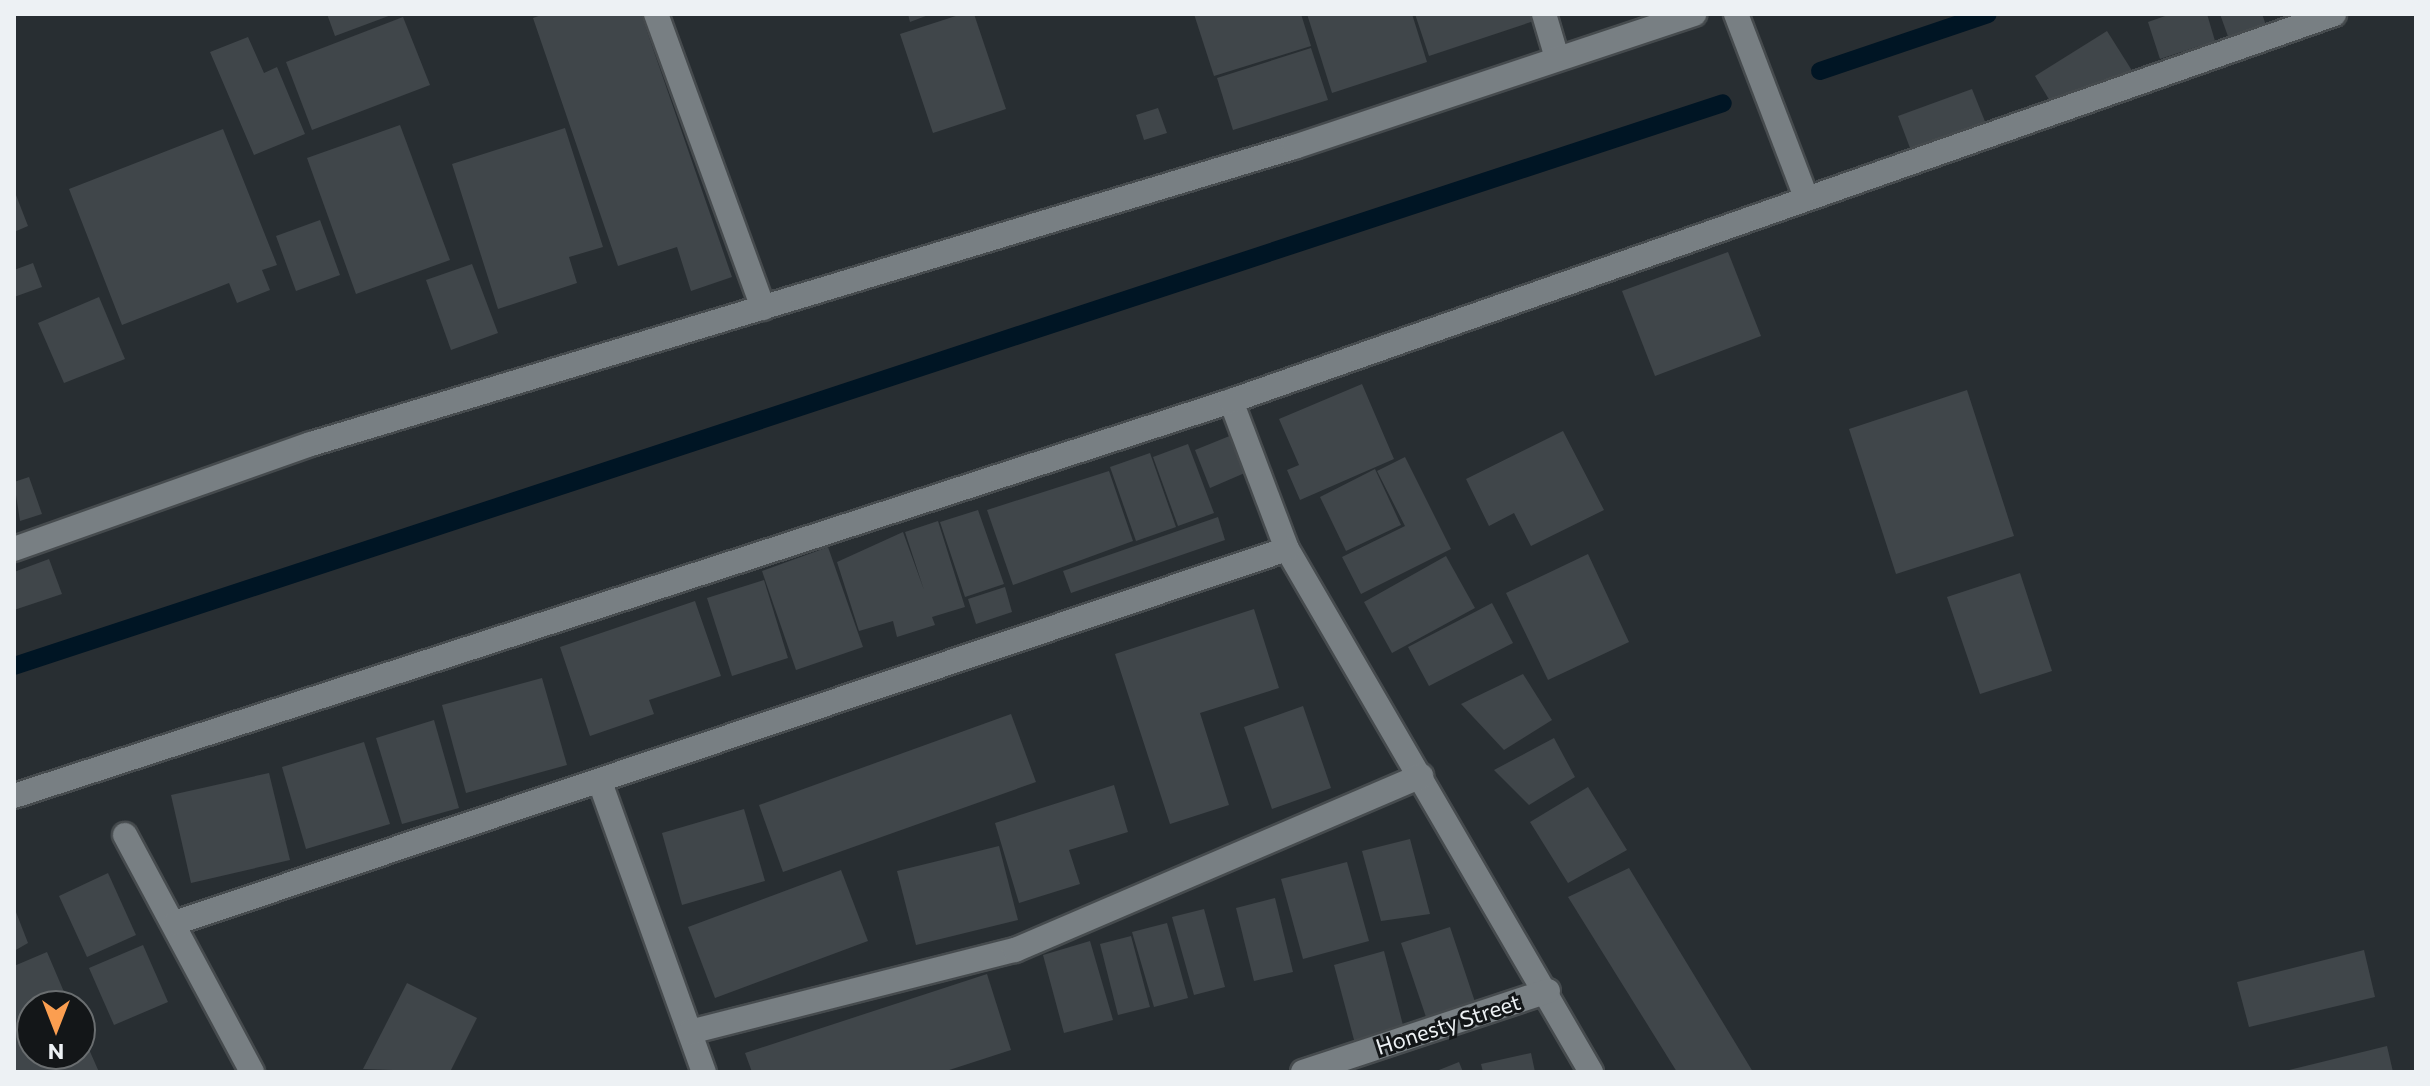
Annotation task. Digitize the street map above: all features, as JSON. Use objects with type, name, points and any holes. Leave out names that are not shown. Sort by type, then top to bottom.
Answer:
[{"type":"street","points":[[656,14],[763,308]]},
{"type":"street","points":[[1544,14],[1557,58]]},
{"type":"street","points":[[14,549],[311,444],[1294,147],[1694,14]]},
{"type":"street","points":[[1736,14],[1806,197]]},
{"type":"street","points":[[14,796],[1231,401],[2334,14]]},
{"type":"street","points":[[1231,401],[1287,549],[1548,991],[1591,1072]]},
{"type":"street","points":[[175,923],[1287,549]]},
{"type":"street","points":[[690,1032],[1015,950],[1421,776]]},
{"type":"street","points":[[600,782],[704,1072]]},
{"type":"street","points":[[125,835],[175,923],[249,1071]]},
{"type":"street","name":"Honesty Street","points":[[1303,1072],[1548,991]]},
{"type":"building","points":[[327,14],[394,14],[335,36]]},
{"type":"building","points":[[544,14],[641,14],[732,277],[691,291],[677,247],[618,266],[533,18]]},
{"type":"building","points":[[908,14],[931,14],[910,22]]},
{"type":"building","points":[[962,14],[974,14],[1006,109],[933,133],[900,34]]},
{"type":"building","points":[[1194,14],[1301,14],[1311,46],[1214,76]]},
{"type":"building","points":[[1307,14],[1412,14],[1427,62],[1332,93]]},
{"type":"building","points":[[1415,14],[1535,14],[1537,20],[1429,56]]},
{"type":"building","points":[[2171,14],[2207,14],[2215,41],[2160,59],[2148,22]]},
{"type":"building","points":[[2220,14],[2262,14],[2267,28],[2230,42]]},
{"type":"building","points":[[403,17],[430,85],[312,130],[286,62]]},
{"type":"building","points":[[2107,31],[2136,77],[2063,123],[2035,76]]},
{"type":"building","points":[[248,37],[264,73],[277,67],[305,134],[254,155],[210,52]]},
{"type":"building","points":[[1311,48],[1328,100],[1233,130],[1217,78]]},
{"type":"building","points":[[1972,89],[1988,129],[1913,156],[1898,116]]},
{"type":"building","points":[[1158,108],[1167,133],[1144,140],[1136,115]]},
{"type":"building","points":[[400,125],[450,260],[356,294],[307,158]]},
{"type":"building","points":[[565,128],[603,247],[569,257],[577,283],[498,309],[452,164]]},
{"type":"building","points":[[223,129],[277,265],[262,270],[270,290],[237,303],[229,283],[122,325],[69,189]]},
{"type":"building","points":[[14,190],[28,226],[14,232]]},
{"type":"building","points":[[320,220],[340,275],[296,291],[276,236]]},
{"type":"building","points":[[1728,252],[1761,336],[1655,376],[1622,291]]},
{"type":"building","points":[[33,263],[42,287],[14,297],[14,270]]},
{"type":"building","points":[[472,264],[498,333],[451,350],[426,280]]},
{"type":"building","points":[[99,297],[125,359],[64,383],[38,323]]},
{"type":"building","points":[[1362,384],[1394,459],[1300,500],[1287,470],[1299,465],[1279,419]]},
{"type":"building","points":[[1967,390],[2014,536],[1896,574],[1849,429]]},
{"type":"building","points":[[1563,431],[1604,510],[1531,546],[1514,513],[1489,526],[1466,479]]},
{"type":"building","points":[[1232,435],[1247,472],[1210,488],[1195,450]]},
{"type":"building","points":[[1188,444],[1214,513],[1178,526],[1153,457]]},
{"type":"building","points":[[1150,453],[1176,527],[1136,541],[1110,467]]},
{"type":"building","points":[[1405,457],[1451,549],[1361,594],[1342,557],[1405,526],[1377,471]]},
{"type":"building","points":[[1375,469],[1401,525],[1346,551],[1320,497]]},
{"type":"building","points":[[1109,471],[1133,541],[1013,585],[987,510]]},
{"type":"building","points":[[29,477],[42,514],[20,521],[14,482]]},
{"type":"building","points":[[978,510],[1004,584],[965,597],[940,522]]},
{"type":"building","points":[[1218,517],[1225,540],[1071,593],[1063,571]]},
{"type":"building","points":[[938,521],[965,607],[932,617],[935,625],[897,637],[893,621],[859,631],[837,562],[903,532],[924,590],[905,532]]},
{"type":"building","points":[[828,547],[863,647],[796,670],[762,571]]},
{"type":"building","points":[[1588,554],[1629,642],[1548,680],[1506,593]]},
{"type":"building","points":[[1446,556],[1475,608],[1392,653],[1364,602]]},
{"type":"building","points":[[49,559],[62,594],[14,610],[14,572]]},
{"type":"building","points":[[2020,573],[2052,671],[1980,694],[1947,597]]},
{"type":"building","points":[[764,580],[788,658],[732,676],[707,598]]},
{"type":"building","points":[[1005,587],[1012,612],[976,624],[968,599]]},
{"type":"building","points":[[695,601],[721,676],[649,700],[654,714],[590,736],[560,647]]},
{"type":"building","points":[[1492,603],[1513,643],[1429,686],[1408,647]]},
{"type":"building","points":[[1254,609],[1279,688],[1200,713],[1229,805],[1170,824],[1115,654]]},
{"type":"building","points":[[1523,674],[1552,720],[1504,750],[1461,704]]},
{"type":"building","points":[[542,678],[567,765],[466,793],[442,705]]},
{"type":"building","points":[[1303,706],[1331,788],[1272,809],[1244,727]]},
{"type":"building","points":[[1011,714],[1036,782],[783,872],[759,805]]},
{"type":"building","points":[[434,720],[459,808],[402,824],[376,738]]},
{"type":"building","points":[[1554,738],[1575,777],[1529,805],[1494,770]]},
{"type":"building","points":[[364,742],[390,824],[306,849],[282,767]]},
{"type":"building","points":[[269,773],[290,860],[191,883],[171,795]]},
{"type":"building","points":[[1114,785],[1128,832],[1069,850],[1080,884],[1019,903],[995,823]]},
{"type":"building","points":[[1588,787],[1627,850],[1568,883],[1530,822]]},
{"type":"building","points":[[744,809],[765,881],[682,905],[662,833]]},
{"type":"building","points":[[1410,839],[1430,914],[1381,921],[1362,851]]},
{"type":"building","points":[[999,846],[1018,920],[916,945],[897,871]]},
{"type":"building","points":[[1347,862],[1369,941],[1303,959],[1281,879]]},
{"type":"building","points":[[1629,868],[1753,1072],[1677,1072],[1568,897]]},
{"type":"building","points":[[841,870],[868,941],[715,998],[688,927]]},
{"type":"building","points":[[108,873],[136,935],[87,957],[59,896]]},
{"type":"building","points":[[1275,898],[1293,972],[1254,981],[1236,908]]},
{"type":"building","points":[[14,907],[28,943],[14,951]]},
{"type":"building","points":[[1204,909],[1225,987],[1194,995],[1172,917]]},
{"type":"building","points":[[1167,923],[1188,998],[1154,1007],[1132,932]]},
{"type":"building","points":[[1450,927],[1475,1002],[1426,1017],[1401,943]]},
{"type":"building","points":[[1131,936],[1150,1007],[1118,1015],[1100,944]]},
{"type":"building","points":[[1090,941],[1113,1020],[1064,1033],[1043,955]]},
{"type":"building","points":[[143,945],[168,1002],[114,1025],[89,968]]},
{"type":"building","points":[[2364,950],[2375,997],[2249,1027],[2237,982]]},
{"type":"building","points":[[1384,951],[1406,1037],[1357,1051],[1334,965]]},
{"type":"building","points":[[47,952],[63,990],[16,990],[16,1070],[96,1070],[96,1065],[99,1072],[14,1072],[14,966]]},
{"type":"building","points":[[987,974],[1011,1050],[943,1072],[752,1072],[745,1053]]},
{"type":"building","points":[[407,983],[477,1018],[450,1072],[363,1069]]},
{"type":"building","points":[[2387,1046],[2393,1072],[2285,1072],[2285,1071]]},
{"type":"building","points":[[1531,1053],[1535,1072],[1483,1072],[1481,1064]]},
{"type":"building","points":[[1459,1062],[1463,1072],[1434,1072]]},
{"type":"waterway","points":[[1820,71],[1988,14]]},
{"type":"waterway","points":[[14,666],[1723,103]]}]
